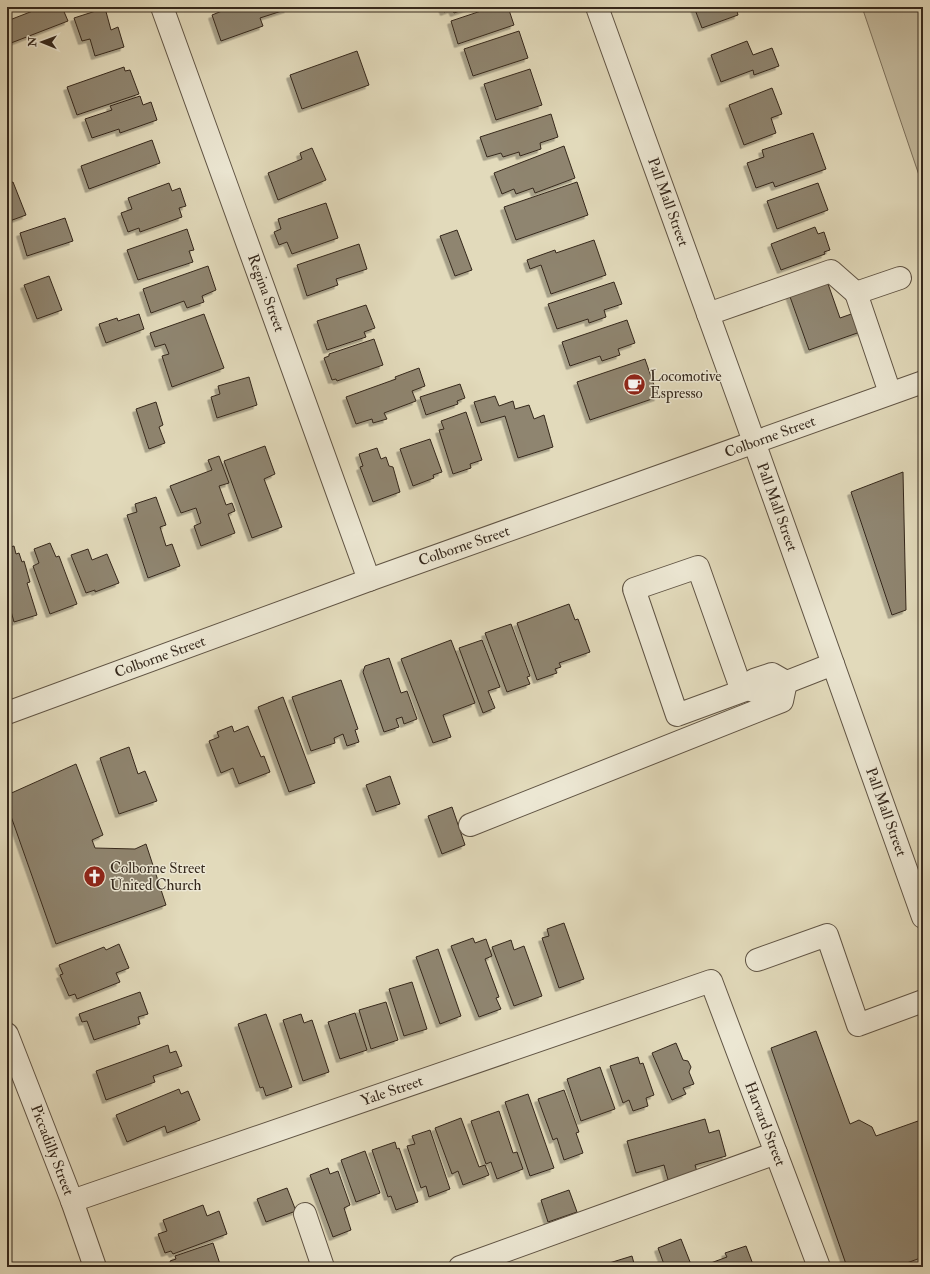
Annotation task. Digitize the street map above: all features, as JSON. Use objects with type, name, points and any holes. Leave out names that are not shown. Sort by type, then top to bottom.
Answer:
[{"type":"street","name":"Regina Street","points":[[162,7],[369,580]]},
{"type":"street","name":"Pall Mall Street","points":[[597,7],[923,917]]},
{"type":"street","points":[[708,314],[831,271],[856,293],[890,393]]},
{"type":"street","points":[[856,293],[900,278]]},
{"type":"street","name":"Colborne Street","points":[[7,713],[369,580],[923,382]]},
{"type":"street","points":[[745,690],[698,567],[634,590],[678,715],[745,690],[759,693],[833,664]]},
{"type":"street","points":[[470,825],[782,701],[786,682]]},
{"type":"street","points":[[757,960],[827,935],[858,1025],[923,1001]]},
{"type":"street","name":"Harvard Street","points":[[711,980],[819,1267]]},
{"type":"street","name":"Yale Street","points":[[72,1201],[711,980]]},
{"type":"street","name":"Piccadilly Street","points":[[7,1034],[96,1267]]},
{"type":"street","points":[[460,1267],[776,1153]]},
{"type":"street","points":[[305,1214],[323,1267]]},
{"type":"shaded area","points":[[862,7],[923,7],[923,187]]},
{"type":"building","points":[[43,7],[62,7],[68,21],[11,43],[7,33],[7,21]]},
{"type":"building","points":[[220,7],[287,7],[288,9],[260,18],[263,26],[221,41],[212,15],[222,11]]},
{"type":"building","points":[[442,7],[471,7],[454,13],[452,9],[444,12]]},
{"type":"building","points":[[493,7],[508,7],[514,25],[458,44],[451,21]]},
{"type":"building","points":[[694,7],[736,7],[738,15],[702,28]]},
{"type":"building","points":[[105,8],[111,30],[118,27],[124,47],[95,56],[90,39],[82,41],[74,18]]},
{"type":"building","points":[[519,31],[528,58],[473,76],[464,49]]},
{"type":"building","points":[[747,41],[753,55],[772,48],[779,66],[754,75],[753,70],[721,82],[711,55]]},
{"type":"building","points":[[357,51],[369,85],[302,109],[290,75]]},
{"type":"building","points":[[124,67],[125,71],[130,70],[139,94],[77,115],[67,87]]},
{"type":"building","points":[[530,69],[542,105],[496,120],[484,84]]},
{"type":"building","points":[[772,88],[782,114],[771,118],[776,133],[744,145],[729,105]]},
{"type":"building","points":[[140,96],[143,105],[151,102],[157,120],[120,133],[119,129],[92,138],[85,119],[112,110],[110,106]]},
{"type":"building","points":[[551,114],[558,137],[540,143],[541,149],[520,156],[519,152],[503,157],[501,153],[487,157],[480,137]]},
{"type":"building","points":[[813,133],[826,169],[775,187],[773,182],[756,188],[747,163],[764,157],[762,150]]},
{"type":"building","points":[[152,140],[160,163],[89,189],[81,166]]},
{"type":"building","points":[[564,146],[575,178],[535,193],[533,188],[516,194],[514,189],[502,194],[494,173]]},
{"type":"building","points":[[312,148],[326,180],[278,200],[268,173],[302,159],[300,153]]},
{"type":"building","points":[[13,182],[26,215],[7,222],[7,184]]},
{"type":"building","points":[[577,182],[588,215],[516,240],[504,207]]},
{"type":"building","points":[[169,183],[172,191],[180,188],[186,206],[179,208],[182,217],[140,232],[139,228],[128,232],[121,213],[132,209],[128,198]]},
{"type":"building","points":[[818,183],[828,210],[777,229],[767,201]]},
{"type":"building","points":[[326,203],[338,238],[292,254],[287,242],[279,245],[274,232],[281,229],[278,219]]},
{"type":"building","points":[[65,218],[73,241],[27,256],[20,233]]},
{"type":"building","points":[[815,227],[818,234],[824,232],[830,250],[824,252],[825,254],[781,270],[771,244]]},
{"type":"building","points":[[187,229],[194,250],[189,251],[193,262],[138,280],[127,250]]},
{"type":"building","points":[[457,230],[472,270],[455,276],[440,236]]},
{"type":"building","points":[[594,240],[606,275],[551,294],[541,265],[530,269],[527,260],[555,250],[556,253]]},
{"type":"building","points":[[359,244],[367,269],[336,279],[338,285],[307,296],[297,265]]},
{"type":"building","points":[[208,266],[216,290],[202,296],[204,302],[187,308],[184,301],[151,313],[143,289]]},
{"type":"building","points":[[49,276],[62,310],[37,319],[24,285]]},
{"type":"building","points":[[827,281],[840,318],[857,312],[863,331],[809,350],[789,294]]},
{"type":"building","points":[[614,282],[622,304],[604,310],[606,317],[589,323],[588,319],[557,329],[548,304]]},
{"type":"building","points":[[366,305],[375,328],[364,332],[366,337],[327,350],[317,321]]},
{"type":"building","points":[[139,314],[144,329],[106,343],[99,324],[117,318],[118,321]]},
{"type":"building","points":[[204,314],[224,368],[172,387],[162,356],[169,354],[165,344],[155,347],[150,333]]},
{"type":"building","points":[[627,320],[635,343],[618,349],[620,355],[602,361],[600,356],[570,366],[562,342]]},
{"type":"building","points":[[374,339],[383,365],[337,381],[336,379],[332,380],[324,358],[329,356],[329,354]]},
{"type":"building","points":[[645,359],[658,397],[590,420],[577,382]]},
{"type":"building","points":[[419,368],[425,386],[412,391],[416,401],[384,413],[387,419],[373,423],[372,419],[356,424],[346,397],[396,379],[395,377]]},
{"type":"building","points":[[249,377],[257,405],[217,418],[211,397],[220,394],[218,386]]},
{"type":"building","points":[[460,384],[465,398],[457,401],[458,404],[426,415],[420,397]]},
{"type":"building","points":[[495,396],[499,406],[513,401],[515,409],[529,405],[534,419],[544,415],[553,447],[518,458],[505,416],[481,423],[474,402]]},
{"type":"building","points":[[156,402],[163,425],[159,427],[165,443],[149,449],[136,409]]},
{"type":"building","points":[[466,412],[482,460],[470,464],[471,468],[453,474],[439,430],[444,429],[441,421]]},
{"type":"building","points":[[430,439],[442,472],[433,475],[434,478],[413,486],[400,449]]},
{"type":"building","points":[[265,446],[275,474],[264,479],[282,527],[252,538],[224,461]]},
{"type":"building","points":[[377,448],[381,459],[386,457],[389,466],[393,467],[400,492],[373,502],[360,467],[363,466],[359,454]]},
{"type":"building","points":[[219,456],[229,483],[219,486],[226,505],[232,503],[235,511],[228,514],[235,533],[201,546],[194,526],[201,523],[196,508],[181,513],[170,486],[212,470],[208,460]]},
{"type":"building","points":[[903,472],[906,610],[892,615],[851,492]]},
{"type":"building","points":[[156,497],[166,525],[160,527],[166,546],[172,544],[180,566],[148,578],[127,515],[137,512],[135,504]]},
{"type":"building","points":[[50,543],[56,557],[59,556],[77,604],[50,614],[33,566],[39,563],[34,549]]},
{"type":"building","points":[[14,546],[16,554],[19,553],[22,562],[24,561],[30,582],[27,583],[37,615],[14,622],[7,597],[7,548]]},
{"type":"building","points":[[88,549],[92,560],[107,554],[119,583],[95,592],[95,590],[86,593],[71,555]]},
{"type":"building","points":[[569,604],[575,620],[578,619],[590,652],[559,663],[561,667],[555,669],[557,673],[537,680],[517,623]]},
{"type":"building","points":[[511,624],[530,676],[527,677],[530,684],[507,692],[485,633]]},
{"type":"building","points":[[451,640],[475,703],[443,715],[451,737],[433,743],[401,659]]},
{"type":"building","points":[[482,640],[500,687],[488,691],[495,708],[483,713],[459,648]]},
{"type":"building","points":[[389,658],[401,693],[407,691],[417,719],[404,724],[402,717],[396,719],[399,727],[384,732],[363,672],[365,666]]},
{"type":"building","points":[[341,680],[358,729],[355,730],[359,742],[347,746],[343,734],[334,738],[335,743],[311,751],[292,697]]},
{"type":"building","points":[[283,697],[315,783],[289,792],[258,707]]},
{"type":"building","points":[[232,726],[234,732],[248,726],[261,757],[264,756],[270,772],[239,784],[233,768],[221,773],[209,741],[219,737],[217,732]]},
{"type":"building","points":[[129,747],[138,774],[145,771],[157,801],[119,814],[100,758]]},
{"type":"building","name":"Colborne Street United Church","points":[[76,764],[103,835],[92,840],[95,848],[135,849],[146,844],[166,905],[56,944],[7,805],[7,795]]},
{"type":"building","points":[[390,776],[400,804],[376,812],[366,785]]},
{"type":"building","points":[[452,807],[465,845],[442,854],[428,816]]},
{"type":"building","points":[[564,923],[584,979],[559,988],[542,938],[549,936],[547,929]]},
{"type":"building","points":[[473,938],[475,943],[486,939],[492,956],[485,959],[499,997],[496,998],[501,1009],[479,1017],[451,946]]},
{"type":"building","points":[[511,940],[514,950],[524,946],[542,996],[514,1006],[492,947]]},
{"type":"building","points":[[119,944],[129,968],[116,973],[120,982],[77,999],[75,994],[69,996],[60,975],[63,974],[59,965],[104,947],[106,950]]},
{"type":"building","points":[[438,949],[461,1016],[440,1024],[416,957]]},
{"type":"building","points":[[412,982],[427,1029],[404,1036],[389,989]]},
{"type":"building","points":[[140,992],[148,1014],[138,1017],[140,1024],[94,1040],[87,1021],[82,1022],[79,1014]]},
{"type":"building","points":[[386,1002],[398,1040],[371,1049],[359,1010]]},
{"type":"building","points":[[355,1013],[367,1050],[340,1059],[328,1022]]},
{"type":"building","points":[[266,1014],[292,1087],[266,1096],[263,1087],[260,1088],[238,1024]]},
{"type":"building","points":[[301,1014],[304,1023],[312,1020],[329,1072],[303,1081],[283,1020]]},
{"type":"building","points":[[816,1031],[850,1124],[859,1120],[872,1127],[876,1136],[918,1121],[923,1139],[923,1257],[896,1267],[847,1267],[771,1048]]},
{"type":"building","points":[[676,1043],[683,1060],[688,1061],[691,1067],[689,1072],[694,1084],[683,1088],[686,1094],[672,1100],[652,1053]]},
{"type":"building","points":[[168,1045],[170,1053],[176,1051],[182,1066],[153,1076],[155,1082],[106,1100],[96,1071]]},
{"type":"building","points":[[638,1057],[640,1064],[643,1063],[654,1095],[646,1098],[648,1106],[633,1111],[629,1100],[623,1103],[610,1066]]},
{"type":"building","points":[[600,1067],[615,1109],[581,1121],[567,1079]]},
{"type":"building","points":[[179,1089],[181,1094],[188,1091],[200,1120],[167,1133],[165,1126],[127,1142],[116,1115]]},
{"type":"building","points":[[564,1090],[579,1132],[576,1133],[583,1153],[564,1160],[557,1138],[553,1140],[538,1099]]},
{"type":"building","points":[[528,1094],[554,1168],[530,1176],[505,1102]]},
{"type":"building","points":[[499,1111],[513,1153],[517,1152],[523,1169],[497,1179],[491,1162],[486,1164],[471,1121]]},
{"type":"building","points":[[461,1118],[479,1167],[485,1165],[489,1175],[463,1185],[458,1171],[452,1174],[435,1128]]},
{"type":"building","points":[[705,1119],[709,1133],[719,1130],[726,1156],[695,1165],[698,1175],[670,1187],[664,1165],[636,1173],[627,1141]]},
{"type":"building","points":[[430,1130],[450,1189],[429,1197],[426,1186],[421,1188],[407,1146],[415,1144],[412,1136]]},
{"type":"building","points":[[395,1142],[397,1149],[399,1148],[418,1202],[396,1210],[391,1196],[388,1197],[372,1150]]},
{"type":"building","points":[[365,1151],[380,1193],[356,1202],[341,1160]]},
{"type":"building","points":[[328,1168],[330,1174],[338,1171],[350,1205],[344,1208],[351,1230],[333,1237],[310,1175]]},
{"type":"building","points":[[287,1188],[296,1211],[266,1222],[257,1199]]},
{"type":"building","points":[[569,1190],[577,1212],[548,1222],[541,1200]]},
{"type":"building","points":[[203,1205],[207,1216],[219,1211],[227,1234],[173,1254],[171,1251],[165,1253],[158,1234],[167,1231],[163,1220]]},
{"type":"building","points":[[681,1239],[692,1267],[665,1267],[658,1248]]},
{"type":"building","points":[[213,1243],[221,1267],[172,1267],[170,1261],[176,1259],[175,1256]]},
{"type":"building","points":[[746,1246],[754,1267],[709,1267],[708,1264],[727,1257],[725,1253]]},
{"type":"building","points":[[7,1249],[13,1267],[7,1267]]},
{"type":"building","points":[[632,1256],[635,1267],[607,1267],[606,1264]]},
{"type":"place","name":"Locomotive Espresso","points":[[635,385]]},
{"type":"place","name":"Colborne Street United Church","points":[[95,877]]}]
